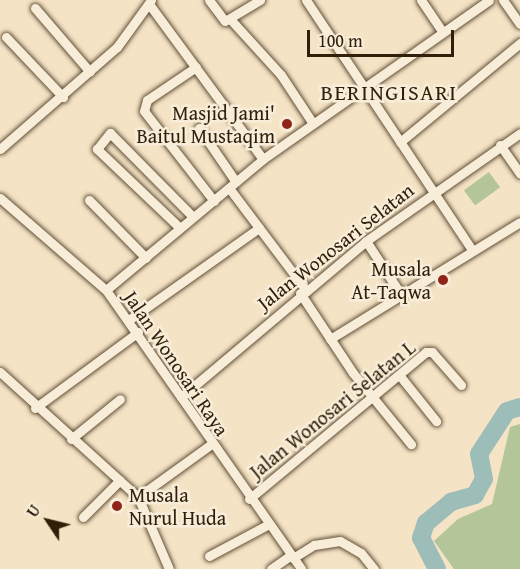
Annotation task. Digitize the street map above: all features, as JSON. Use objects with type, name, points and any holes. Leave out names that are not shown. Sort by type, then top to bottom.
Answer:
[{"type":"street","points":[[209,0],[222,20],[231,20],[260,0]]},
{"type":"street","points":[[306,0],[400,142],[436,190],[472,250]]},
{"type":"street","points":[[422,0],[441,30]]},
{"type":"street","points":[[465,0],[472,9]]},
{"type":"street","points":[[106,290],[263,159],[441,30],[489,0]]},
{"type":"street","points":[[503,0],[520,24]]},
{"type":"street","points":[[0,148],[90,72],[150,2],[263,159]]},
{"type":"street","points":[[35,8],[90,72]]},
{"type":"street","points":[[231,20],[280,75],[312,122]]},
{"type":"street","points":[[6,37],[63,97]]},
{"type":"street","points":[[400,142],[520,43]]},
{"type":"street","points":[[196,67],[147,100],[144,111],[214,201]]},
{"type":"street","points":[[199,128],[232,185],[302,291],[330,339],[411,444]]},
{"type":"street","name":"Jalan Wonosari Selatan","points":[[181,397],[302,291],[366,241],[520,133]]},
{"type":"street","points":[[180,228],[97,149],[112,134],[193,217]]},
{"type":"street","points":[[500,146],[520,174]]},
{"type":"street","name":"Jalan Wonosari Raya","points":[[0,198],[106,290],[130,319],[210,446],[300,569]]},
{"type":"street","points":[[89,200],[146,258]]},
{"type":"street","points":[[330,339],[520,222]]},
{"type":"street","points":[[130,319],[259,228]]},
{"type":"street","points":[[366,241],[402,296]]},
{"type":"street","points":[[35,408],[138,332]]},
{"type":"street","name":"Jalan Wonosari Selatan L","points":[[249,499],[429,351],[461,385]]},
{"type":"street","points":[[0,372],[35,408],[138,497],[169,569]]},
{"type":"street","points":[[400,376],[436,421]]},
{"type":"street","points":[[71,439],[120,399]]},
{"type":"street","points":[[138,497],[210,446]]},
{"type":"street","points":[[83,516],[120,480]]},
{"type":"street","points":[[209,556],[269,524]]},
{"type":"street","points":[[271,569],[314,545],[340,541],[361,553],[374,569]]},
{"type":"green space","points":[[489,172],[500,187],[475,206],[464,190]]},
{"type":"green space","points":[[520,424],[520,569],[454,569],[434,541],[458,519],[492,504],[510,427]]},
{"type":"waterway","points":[[437,569],[421,538],[426,523],[451,502],[475,495],[484,479],[479,454],[507,411],[520,407]]},
{"type":"place","name":"Masjid Jami' Baitul Mustaqim","points":[[287,124]]},
{"type":"place","name":"Musala At-Taqwa","points":[[443,280]]},
{"type":"place","name":"Musala Nurul Huda","points":[[117,506]]},
{"type":"district","name":"BERINGISARI","points":[[389,93]]}]
